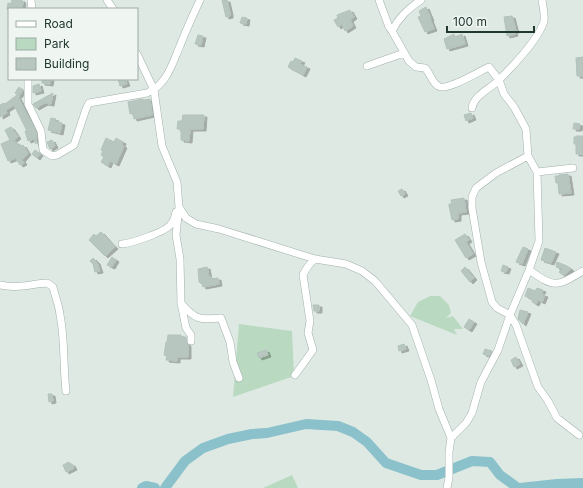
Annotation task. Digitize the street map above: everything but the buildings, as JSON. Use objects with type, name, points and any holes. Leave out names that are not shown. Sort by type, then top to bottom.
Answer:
[{"type":"street","points":[[107,0],[113,8]]},
{"type":"street","points":[[28,80],[28,104],[41,131],[43,150],[52,156],[57,155],[74,145],[89,103],[147,93],[154,90],[171,69],[200,0]]},
{"type":"street","points":[[379,0],[389,27],[404,53],[416,67],[425,68],[438,87],[457,83],[489,67],[499,80],[504,94],[514,107],[526,129],[528,156],[536,172],[539,241],[529,270],[510,314],[498,350],[481,382],[472,413],[466,423],[451,438]]},
{"type":"street","points":[[392,31],[396,22],[406,11],[421,0]]},
{"type":"street","points":[[472,108],[473,100],[499,80],[538,35],[544,17],[542,0]]},
{"type":"street","points":[[367,66],[404,53]]},
{"type":"street","points":[[138,56],[154,90],[162,146],[177,182],[179,207],[176,235],[180,259],[181,303],[186,328],[191,335],[191,341]]},
{"type":"street","points":[[528,156],[496,173],[476,188],[472,197],[472,208],[481,262],[492,302],[498,308],[510,314],[516,325],[538,387],[548,401],[557,418],[579,435]]},
{"type":"street","points":[[536,172],[573,168]]},
{"type":"street","points":[[122,244],[152,235],[171,225],[179,207]]},
{"type":"street","points":[[179,207],[186,218],[196,224],[219,229],[314,259],[346,264],[362,271],[374,281],[412,325],[431,380],[439,409],[451,438],[447,488]]},
{"type":"street","points":[[295,375],[313,350],[308,333],[310,320],[303,275],[314,259]]},
{"type":"street","points":[[529,270],[545,281],[559,284],[583,271]]},
{"type":"street","points":[[0,285],[9,287],[26,286],[46,282],[53,287],[60,315],[66,391]]},
{"type":"street","points":[[181,303],[195,317],[205,320],[221,318],[230,342],[239,378]]},
{"type":"green space","points":[[430,296],[440,296],[449,305],[451,313],[446,318],[453,316],[463,329],[454,329],[457,335],[410,316],[418,302]]},
{"type":"green space","points":[[239,324],[292,331],[294,376],[233,397]]},
{"type":"green space","points":[[292,475],[298,488],[263,488]]},
{"type":"waterway","points":[[165,488],[185,461],[203,448],[228,439],[252,434],[267,433],[306,424],[338,426],[353,432],[367,442],[386,463],[421,475],[437,475],[472,461],[490,462],[500,475],[518,488]]},
{"type":"waterway","points":[[520,488],[583,483]]},
{"type":"waterway","points":[[142,488],[146,486],[155,488]]}]
